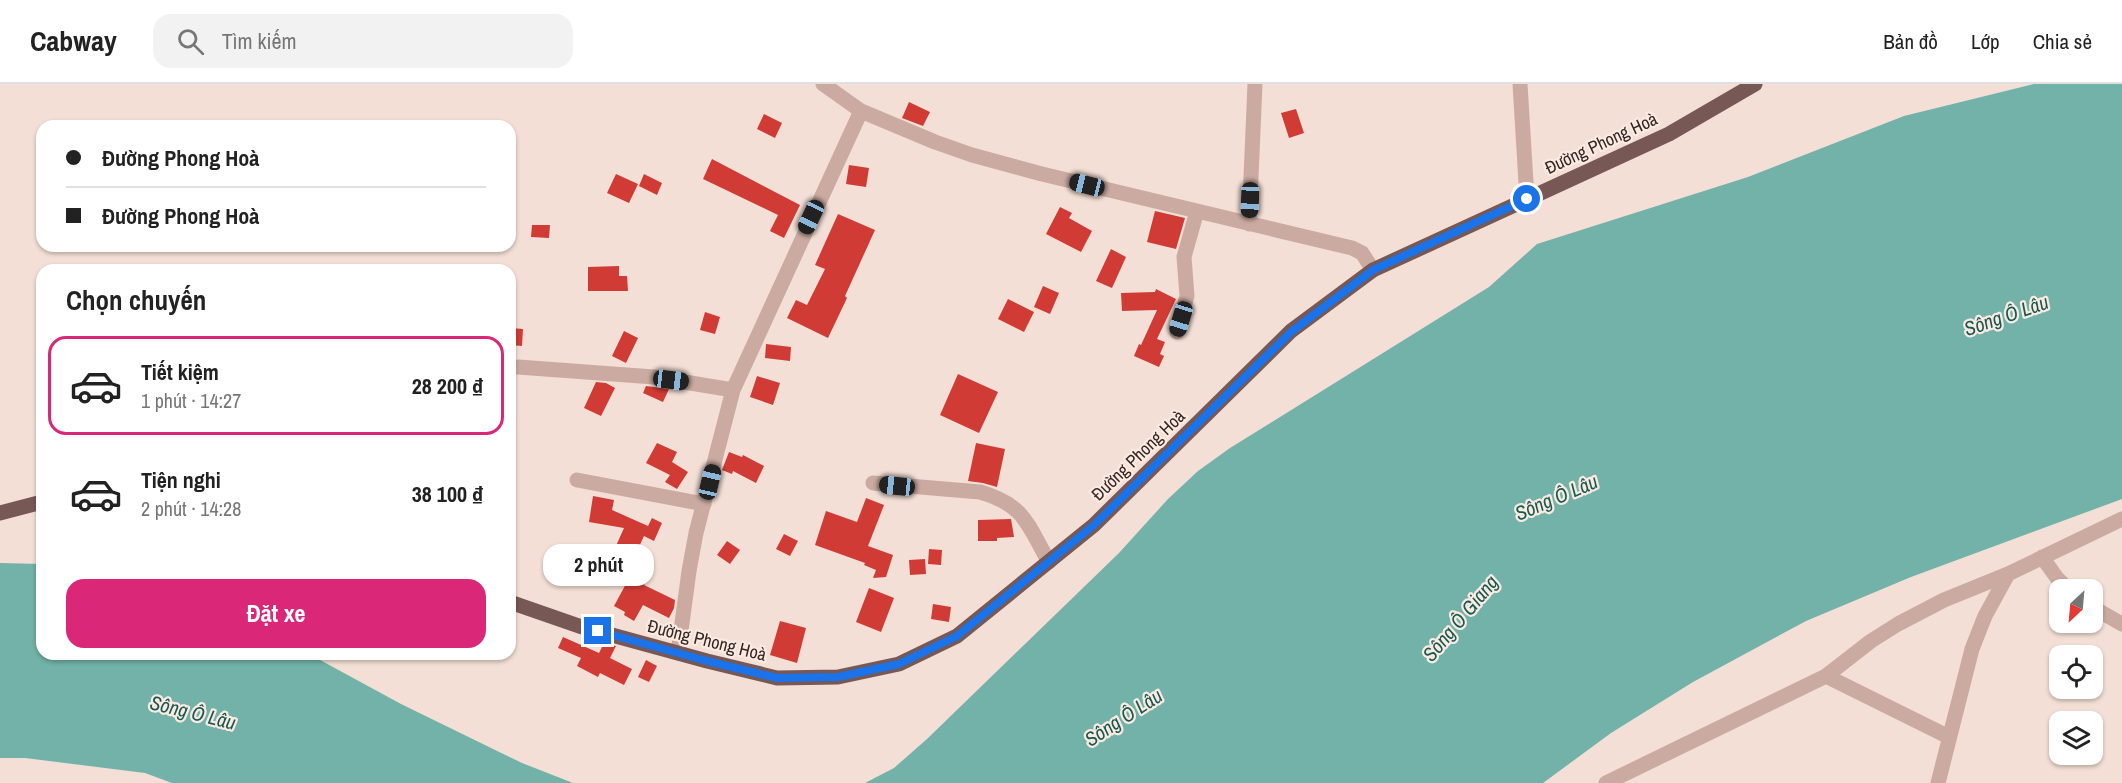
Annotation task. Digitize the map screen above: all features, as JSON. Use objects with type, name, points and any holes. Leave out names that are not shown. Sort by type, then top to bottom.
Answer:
[{"type":"main road","name":"Đường Phong Hoà","points":[[516,604],[579,626],[777,678],[838,677],[899,664],[957,636],[1094,525],[1291,332],[1373,270],[1669,134],[1755,84]]},
{"type":"main road","points":[[0,513],[36,504]]},
{"type":"street","points":[[823,84],[861,111],[924,138],[972,155],[1197,212],[1352,248],[1362,253],[1373,270]]},
{"type":"street","points":[[1249,224],[1255,84]]},
{"type":"street","points":[[1520,84],[1527,199]]},
{"type":"street","points":[[678,653],[689,571],[733,390],[861,111]]},
{"type":"street","points":[[1177,332],[1187,296],[1184,257],[1197,212]]},
{"type":"street","points":[[518,367],[654,377],[733,390]]},
{"type":"street","points":[[577,480],[704,504]]},
{"type":"street","points":[[873,483],[980,492],[995,496],[1021,512],[1049,562]]},
{"type":"street","points":[[1606,783],[1826,676],[1871,641],[1944,600],[2008,574],[2122,519]]},
{"type":"street","points":[[2043,557],[2058,579]]},
{"type":"street","points":[[1938,783],[1978,632],[2008,574]]},
{"type":"street","points":[[2103,613],[2122,624]]},
{"type":"street","points":[[1826,676],[1949,737]]},
{"type":"water","points":[[2034,84],[2122,84],[2122,499],[1911,577],[1806,621],[1693,682],[1611,733],[1543,783],[865,783],[894,768],[927,739],[1119,553],[1168,499],[1198,471],[1230,448],[1489,287],[1537,244],[1748,177],[1904,116]]},
{"type":"water","name":"Sông Ô Lâu","points":[[0,563],[36,564],[36,660],[320,660],[401,704],[522,763],[573,783],[172,783],[145,773],[25,758],[0,758]]},
{"type":"building","points":[[909,102],[930,112],[923,126],[902,118]]},
{"type":"building","points":[[1296,109],[1304,133],[1289,138],[1281,113]]},
{"type":"building","points":[[764,114],[782,123],[775,138],[757,129]]},
{"type":"building","points":[[712,159],[800,205],[784,238],[770,231],[778,215],[703,179]]},
{"type":"building","points":[[849,165],[869,168],[866,187],[846,184]]},
{"type":"building","points":[[616,174],[638,184],[629,203],[607,193]]},
{"type":"building","points":[[644,174],[662,183],[657,195],[639,186]]},
{"type":"building","points":[[1060,207],[1072,213],[1069,218],[1092,231],[1081,252],[1046,234]]},
{"type":"building","points":[[1155,211],[1185,218],[1176,249],[1147,242]]},
{"type":"building","points":[[838,214],[875,230],[828,338],[787,318],[796,300],[807,305],[825,269],[815,265]]},
{"type":"building","points":[[532,225],[550,225],[549,238],[531,237]]},
{"type":"building","points":[[1111,249],[1126,257],[1112,288],[1096,281]]},
{"type":"building","points":[[619,266],[619,276],[627,276],[628,291],[588,291],[588,267]]},
{"type":"building","points":[[1043,286],[1059,293],[1050,314],[1034,307]]},
{"type":"building","points":[[1156,289],[1176,299],[1157,339],[1165,342],[1160,354],[1164,356],[1159,367],[1134,356],[1157,310],[1122,311],[1121,293],[1155,292]]},
{"type":"building","points":[[1008,299],[1034,312],[1024,332],[998,319]]},
{"type":"building","points":[[705,312],[720,317],[715,334],[700,330]]},
{"type":"building","points":[[516,328],[523,329],[522,346],[516,346]]},
{"type":"building","points":[[624,331],[638,338],[626,363],[612,356]]},
{"type":"building","points":[[766,344],[791,347],[790,361],[765,358]]},
{"type":"building","points":[[958,374],[998,392],[979,433],[940,415]]},
{"type":"building","points":[[757,376],[780,383],[773,405],[750,397]]},
{"type":"building","points":[[596,382],[606,383],[615,388],[601,416],[584,408]]},
{"type":"building","points":[[646,386],[669,389],[663,402],[643,393]]},
{"type":"building","points":[[657,443],[677,452],[672,462],[688,472],[677,489],[665,482],[670,475],[646,463]]},
{"type":"building","points":[[976,443],[1005,449],[997,487],[968,481]]},
{"type":"building","points":[[729,452],[742,457],[743,455],[764,466],[756,483],[733,471],[732,474],[722,470]]},
{"type":"building","points":[[593,496],[614,500],[612,510],[648,526],[652,518],[662,523],[654,541],[644,536],[632,562],[651,571],[644,585],[675,600],[669,618],[643,605],[634,621],[614,606],[627,582],[609,573],[576,574],[576,557],[611,557],[624,528],[589,522]]},
{"type":"building","points":[[866,498],[884,505],[868,546],[893,555],[886,577],[873,578],[876,570],[864,565],[865,563],[815,545],[826,511],[857,522]]},
{"type":"building","points":[[1011,519],[1014,537],[997,538],[997,541],[978,541],[978,520]]},
{"type":"building","points":[[784,534],[798,541],[790,556],[776,549]]},
{"type":"building","points":[[727,541],[740,550],[730,564],[717,555]]},
{"type":"building","points":[[929,549],[942,550],[941,565],[928,564]]},
{"type":"building","points":[[925,559],[926,574],[910,575],[909,560]]},
{"type":"building","points":[[869,588],[894,598],[881,632],[856,622]]},
{"type":"building","points":[[933,604],[951,607],[949,622],[931,619]]},
{"type":"building","points":[[780,621],[806,628],[797,663],[770,655]]},
{"type":"building","points":[[563,637],[599,653],[604,643],[616,646],[610,658],[632,669],[624,685],[600,673],[598,677],[577,666],[581,658],[558,648]]},
{"type":"building","points":[[646,660],[657,666],[649,682],[638,677]]},
{"type":"route","points":[[598,631],[777,678],[838,677],[899,664],[957,636],[1094,525],[1291,332],[1373,270],[1527,199]]},
{"type":"water label","name":"Sông Ô Giang","points":[[1460,618]]}]
